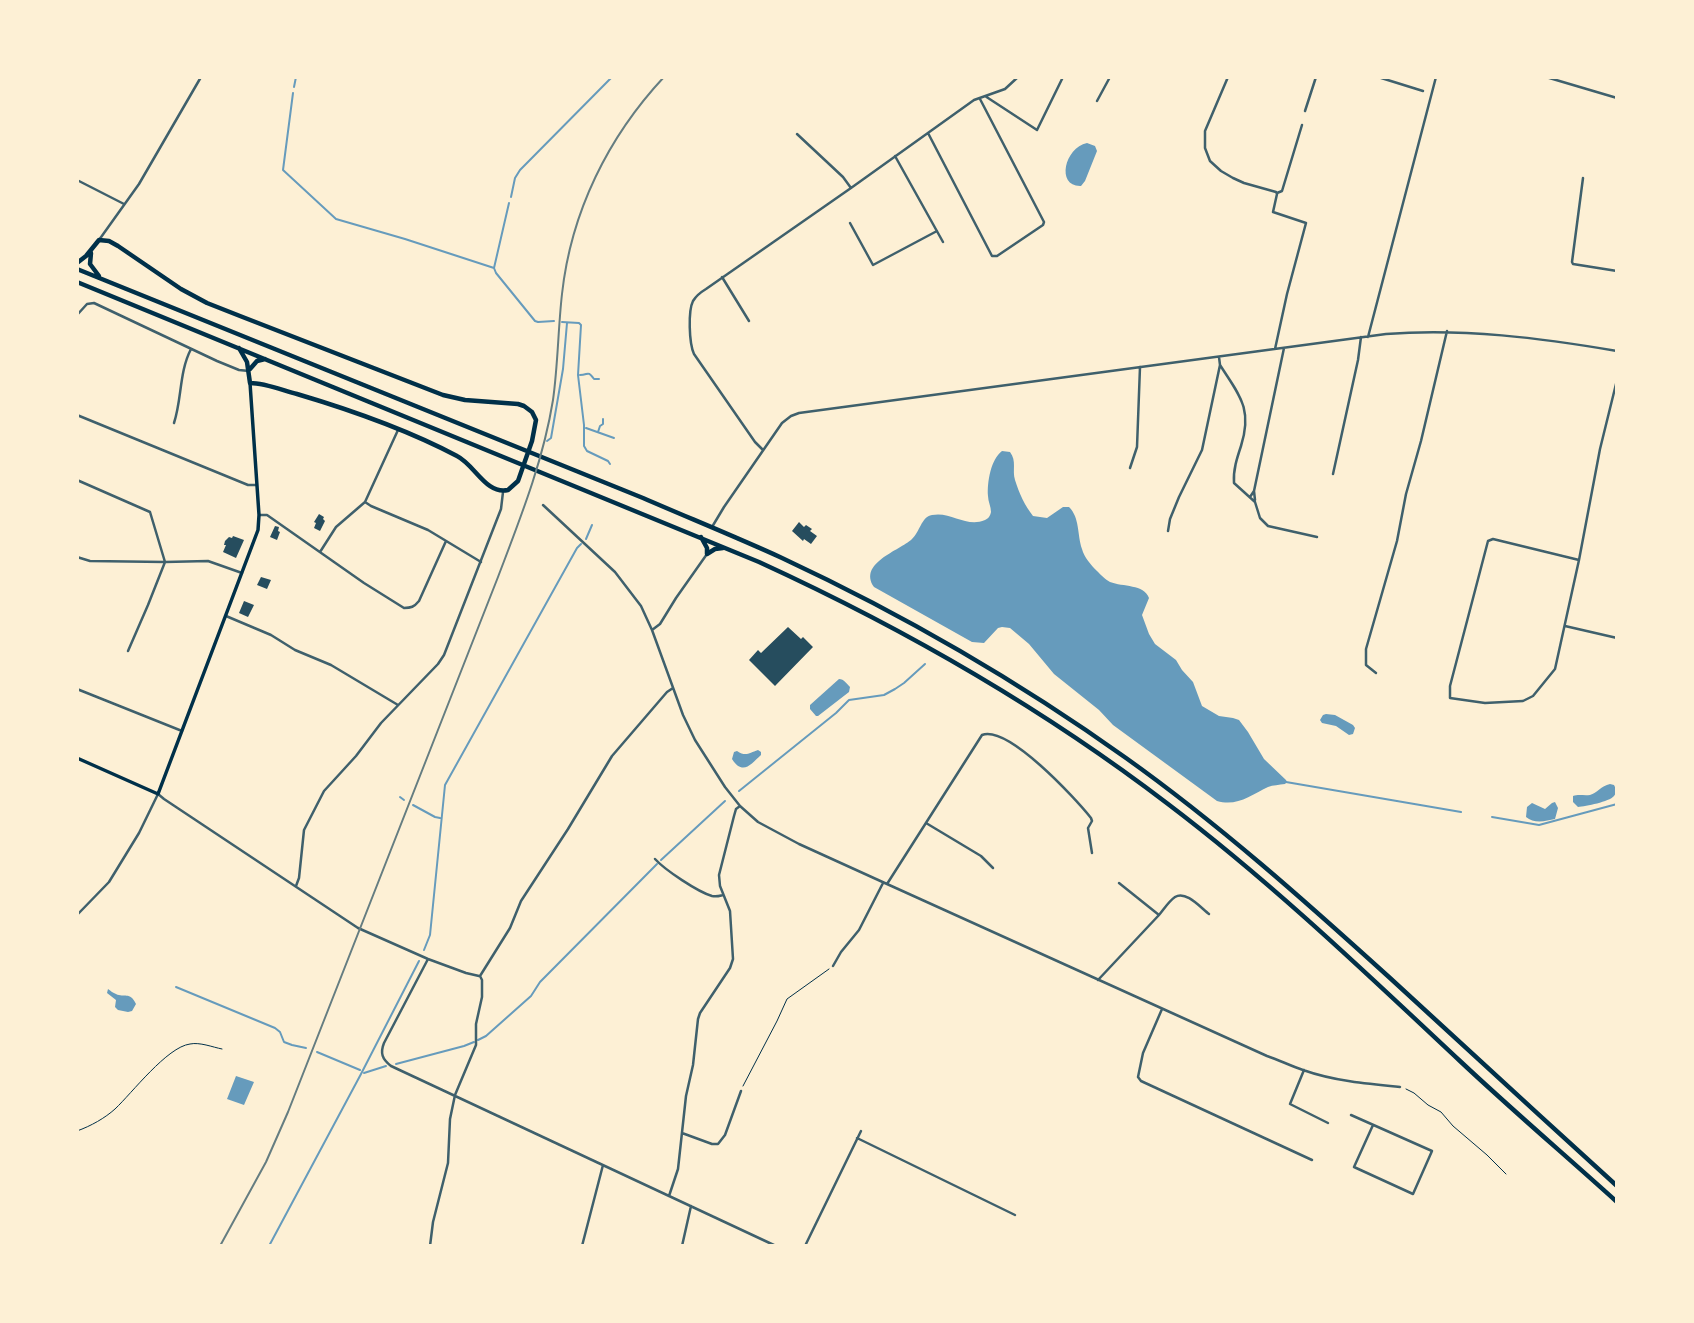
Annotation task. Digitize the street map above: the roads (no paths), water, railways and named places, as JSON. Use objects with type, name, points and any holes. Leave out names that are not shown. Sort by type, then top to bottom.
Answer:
[{"type":"highway","points":[[77,263],[99,240],[109,241],[207,303],[443,396],[518,404],[529,409],[536,420],[532,441],[518,481],[503,492],[491,488],[460,457],[335,405],[250,383],[245,358],[238,348]]},
{"type":"highway","points":[[93,248],[90,264],[100,278]]},
{"type":"highway","points":[[77,268],[712,528],[854,593],[955,648],[1143,770],[1212,823],[1273,873],[1617,1186]]},
{"type":"highway","points":[[77,282],[701,536],[832,596],[971,671],[1095,751],[1227,850],[1295,908],[1617,1202]]},
{"type":"highway","points":[[249,370],[257,361],[267,359]]},
{"type":"highway","points":[[701,536],[706,544],[707,554]]},
{"type":"highway","points":[[707,554],[715,548],[727,549]]},
{"type":"main road","points":[[77,758],[158,794],[258,530],[250,383]]},
{"type":"street","points":[[99,240],[139,184],[201,77]]},
{"type":"street","points":[[763,450],[694,354],[691,347],[692,303],[699,294],[974,100],[1005,89],[1017,77]]},
{"type":"street","points":[[985,96],[1037,130],[1063,77]]},
{"type":"street","points":[[1097,101],[1110,77]]},
{"type":"street","points":[[1228,77],[1205,131],[1205,148],[1210,161],[1221,171],[1244,183],[1276,193],[1282,191],[1302,125]]},
{"type":"street","points":[[1305,111],[1317,77]]},
{"type":"street","points":[[1378,77],[1423,91]]},
{"type":"street","points":[[1368,337],[1436,77]]},
{"type":"street","points":[[1546,77],[1617,98]]},
{"type":"street","points":[[928,133],[992,256],[997,256],[1044,222],[979,98]]},
{"type":"street","points":[[797,135],[843,177],[850,188]]},
{"type":"street","points":[[895,156],[943,242]]},
{"type":"street","points":[[1583,178],[1572,262],[1617,271]]},
{"type":"street","points":[[77,180],[124,204]]},
{"type":"street","points":[[1275,349],[1306,223],[1273,212],[1276,193]]},
{"type":"street","points":[[850,223],[873,265],[937,231]]},
{"type":"street","points":[[722,278],[749,321]]},
{"type":"street","points":[[77,315],[90,303],[239,370],[249,370]]},
{"type":"street","points":[[1376,673],[1366,665],[1366,649],[1397,541],[1406,494],[1422,441],[1447,331]]},
{"type":"street","points":[[712,528],[782,423],[799,413],[1401,332],[1447,331],[1567,342],[1617,351]]},
{"type":"street","points":[[1333,474],[1361,337]]},
{"type":"street","points":[[1284,348],[1254,491],[1255,502],[1260,518],[1268,526],[1317,537]]},
{"type":"street","points":[[174,423],[180,404],[185,363],[191,349]]},
{"type":"street","points":[[1168,531],[1172,513],[1202,450],[1220,365],[1219,356]]},
{"type":"street","points":[[1220,365],[1240,394],[1244,406],[1244,435],[1233,480],[1236,486],[1255,502]]},
{"type":"street","points":[[1130,468],[1135,457],[1138,433],[1140,367]]},
{"type":"street","points":[[1579,560],[1493,539],[1488,541],[1450,686],[1451,698],[1491,703],[1523,701],[1533,696],[1555,669],[1579,560],[1600,449],[1617,380]]},
{"type":"street","points":[[78,417],[248,485],[257,485]]},
{"type":"street","points":[[320,552],[336,527],[365,502],[398,430]]},
{"type":"street","points":[[77,480],[150,512],[165,562],[128,651]]},
{"type":"street","points":[[1250,497],[1254,491]]},
{"type":"street","points":[[296,886],[304,830],[328,785],[444,655],[501,509],[503,492]]},
{"type":"street","points":[[365,502],[428,530],[481,562]]},
{"type":"street","points":[[543,505],[615,572],[642,609],[683,715],[700,747],[725,787],[740,806],[758,822],[885,884],[1267,1056],[1304,1070],[1352,1082],[1400,1087]]},
{"type":"street","points":[[259,515],[267,515],[404,608],[415,606],[419,601],[446,541]]},
{"type":"street","points":[[652,630],[660,624],[707,554]]},
{"type":"street","points":[[77,557],[90,561],[208,562],[242,573]]},
{"type":"street","points":[[226,616],[337,668],[398,705]]},
{"type":"street","points":[[1565,626],[1617,638]]},
{"type":"street","points":[[480,976],[510,928],[521,901],[612,756],[673,688]]},
{"type":"street","points":[[77,689],[182,731]]},
{"type":"street","points":[[833,966],[846,944],[859,930],[885,884],[982,735],[991,733],[1024,752],[1078,802],[1092,821],[1088,828],[1091,853]]},
{"type":"street","points":[[77,915],[103,890],[116,871],[158,794],[358,928],[428,959],[480,976]]},
{"type":"street","points":[[669,1196],[678,1169],[700,1013],[730,968],[733,959],[730,911],[719,881],[720,867],[734,816],[740,806]]},
{"type":"street","points":[[926,823],[981,856],[993,868]]},
{"type":"street","points":[[655,859],[703,892],[712,896],[723,895]]},
{"type":"street","points":[[1119,883],[1159,915]]},
{"type":"street","points":[[1098,980],[1175,897],[1187,897],[1209,914]]},
{"type":"street","points":[[428,959],[384,1043],[382,1054],[387,1063],[776,1246]]},
{"type":"street","points":[[430,1246],[433,1222],[448,1163],[450,1119],[455,1095],[475,1049],[476,1024],[482,997],[480,976]]},
{"type":"street","points":[[1162,1009],[1143,1053],[1138,1077],[1141,1081],[1312,1160]]},
{"type":"street","points":[[1304,1070],[1290,1104],[1328,1123]]},
{"type":"street","points":[[682,1133],[718,1144],[741,1091]]},
{"type":"street","points":[[1351,1115],[1432,1151],[1413,1194],[1354,1167],[1373,1125]]},
{"type":"street","points":[[805,1246],[861,1131]]},
{"type":"street","points":[[857,1138],[1015,1215]]},
{"type":"street","points":[[582,1246],[603,1165]]},
{"type":"street","points":[[682,1246],[691,1206]]},
{"type":"water","points":[[1087,143],[1095,146],[1097,151],[1085,181],[1081,186],[1073,185],[1066,174],[1068,159],[1079,146]]},
{"type":"water","points":[[1002,451],[1012,455],[1017,485],[1033,516],[1047,518],[1063,507],[1069,507],[1073,511],[1080,543],[1090,564],[1110,582],[1138,588],[1146,593],[1149,598],[1142,615],[1155,644],[1176,660],[1193,682],[1202,706],[1219,716],[1239,720],[1264,759],[1286,780],[1285,784],[1268,787],[1237,801],[1217,801],[1113,725],[1099,710],[1054,674],[1029,644],[1010,628],[998,628],[984,643],[972,642],[874,587],[871,571],[876,564],[912,539],[928,516],[939,514],[971,522],[988,518],[991,512],[989,478],[992,465]]},
{"type":"water","points":[[839,679],[850,687],[849,692],[816,716],[810,705]]},
{"type":"water","points":[[1326,714],[1335,715],[1353,725],[1353,734],[1349,735],[1336,726],[1322,723],[1320,720]]},
{"type":"water","points":[[758,750],[761,755],[747,767],[740,767],[732,759],[734,752],[745,754]]},
{"type":"water","points":[[1610,784],[1614,785],[1616,791],[1614,796],[1607,800],[1578,807],[1573,802],[1573,796],[1590,795]]},
{"type":"water","points":[[1555,802],[1558,808],[1555,819],[1536,821],[1526,817],[1527,807],[1532,803],[1545,809]]},
{"type":"water","points":[[108,989],[131,998],[136,1004],[132,1011],[118,1010],[115,1007],[116,1000],[107,993]]},
{"type":"water","points":[[236,1076],[254,1082],[244,1105],[227,1099]]},
{"type":"waterway","points":[[294,87],[296,77]]},
{"type":"waterway","points":[[511,197],[515,178],[520,170],[612,77]]},
{"type":"waterway","points":[[293,93],[283,170],[336,219],[494,268]]},
{"type":"waterway","points":[[509,203],[494,268],[535,321],[554,321]]},
{"type":"waterway","points":[[562,322],[581,325],[578,375],[584,446],[587,451],[610,464]]},
{"type":"waterway","points":[[547,441],[551,438],[563,369],[567,323]]},
{"type":"waterway","points":[[580,375],[589,374],[594,379],[599,379]]},
{"type":"waterway","points":[[598,432],[603,419]]},
{"type":"waterway","points":[[586,428],[614,438]]},
{"type":"waterway","points":[[586,539],[592,525]]},
{"type":"waterway","points":[[424,950],[430,935],[445,785],[581,544]]},
{"type":"waterway","points":[[739,791],[849,700],[884,695],[904,683],[925,664]]},
{"type":"waterway","points":[[1286,782],[1461,812]]},
{"type":"waterway","points":[[400,797],[404,800]]},
{"type":"waterway","points":[[661,860],[725,801]]},
{"type":"waterway","points":[[1492,817],[1539,825],[1617,804]]},
{"type":"waterway","points":[[413,805],[440,818]]},
{"type":"waterway","points":[[478,1040],[531,996],[540,982],[657,864]]},
{"type":"waterway","points":[[269,1246],[419,961]]},
{"type":"waterway","points":[[176,987],[275,1028],[284,1042],[306,1048]]},
{"type":"waterway","points":[[396,1064],[474,1042]]},
{"type":"waterway","points":[[317,1052],[360,1070]]},
{"type":"waterway","points":[[364,1073],[386,1066]]},
{"type":"railway","points":[[220,1246],[266,1162],[288,1112],[522,512],[549,423],[567,264],[583,205],[609,150],[644,100],[664,77]]}]
